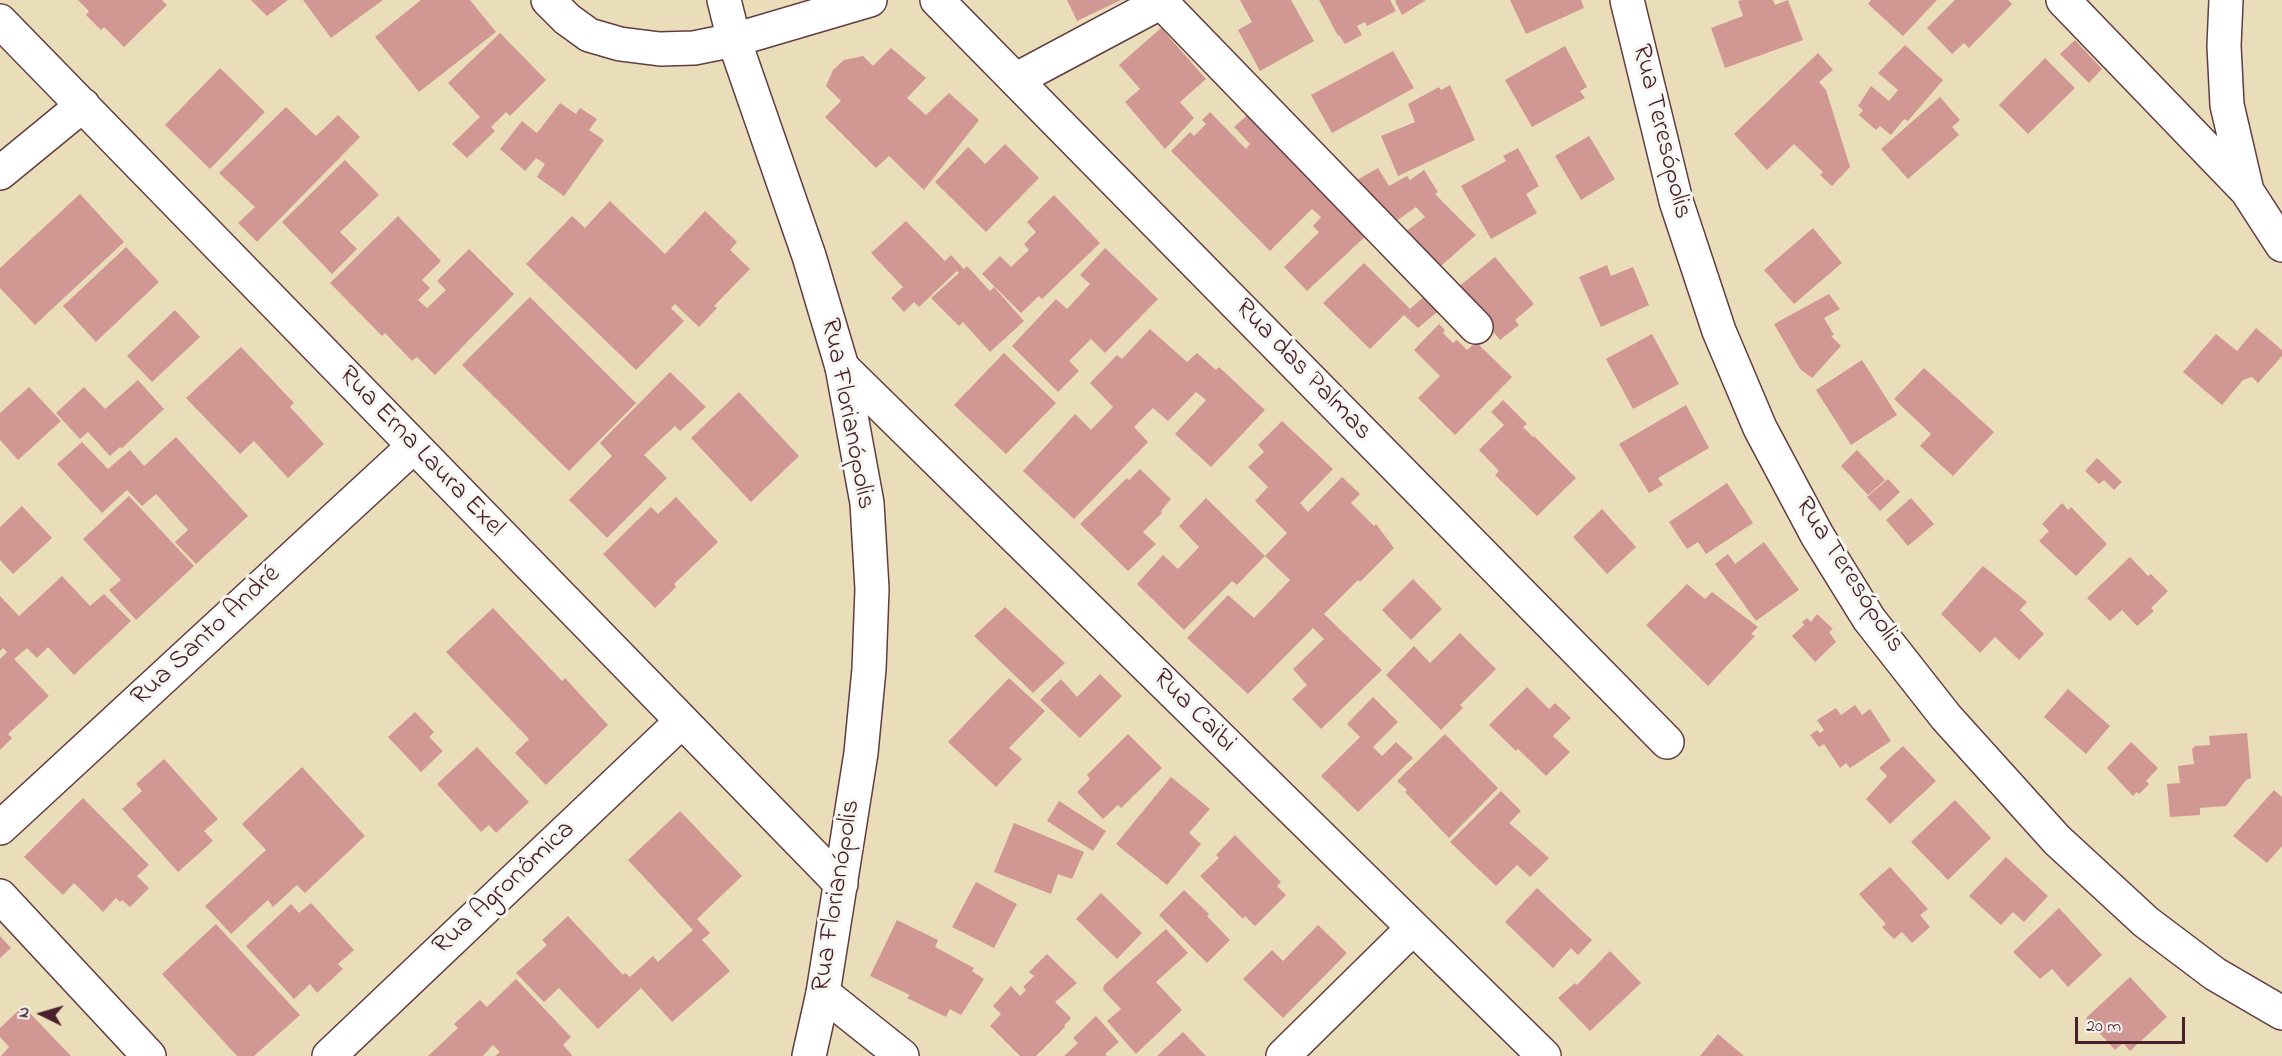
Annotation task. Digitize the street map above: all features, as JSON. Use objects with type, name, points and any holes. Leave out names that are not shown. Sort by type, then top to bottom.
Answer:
[{"type":"street","points":[[548,0],[567,19],[589,35],[620,44],[660,50],[694,48],[734,40],[870,0]]},
{"type":"street","name":"Rua Florianópolis","points":[[724,0],[734,40],[809,256],[843,367],[867,503],[872,589],[869,669],[861,753],[823,993],[809,1056]]},
{"type":"street","name":"Rua das Palmas","points":[[937,0],[1666,742]]},
{"type":"street","name":"Rua Teresópolis","points":[[1627,0],[1676,201],[1719,331],[1760,428],[1817,535],[1869,619],[1946,717],[2057,840],[2146,922],[2215,974],[2282,1013]]},
{"type":"street","points":[[2063,0],[2247,190],[2282,245]]},
{"type":"street","points":[[2226,0],[2224,46],[2227,105],[2247,190]]},
{"type":"street","points":[[1017,79],[1163,1],[1476,327]]},
{"type":"street","name":"Rua Erna Laura Exel","points":[[0,21],[841,884]]},
{"type":"street","points":[[0,173],[83,105]]},
{"type":"street","name":"Rua Caibi","points":[[843,367],[1544,1056]]},
{"type":"street","name":"Rua Santo André","points":[[0,828],[414,446]]},
{"type":"street","name":"Rua Agronômica","points":[[329,1056],[682,721]]},
{"type":"street","points":[[0,896],[148,1056]]},
{"type":"street","points":[[1283,1056],[1413,928]]},
{"type":"street","points":[[823,993],[902,1056]]},
{"type":"building","points":[[78,0],[162,0],[167,5],[124,47],[104,27],[101,30],[86,15],[89,11]]},
{"type":"building","points":[[251,0],[288,0],[267,16]]},
{"type":"building","points":[[303,0],[383,0],[331,38]]},
{"type":"building","points":[[421,0],[470,0],[496,32],[419,92],[375,37]]},
{"type":"building","points":[[1067,0],[1121,0],[1077,21]]},
{"type":"building","points":[[1240,0],[1291,0],[1314,41],[1260,71],[1238,30],[1252,22]]},
{"type":"building","points":[[1319,0],[1390,0],[1396,11],[1367,26],[1365,22],[1357,26],[1362,35],[1345,44],[1338,36]]},
{"type":"building","points":[[1396,0],[1426,0],[1402,15],[1395,1]]},
{"type":"building","points":[[1510,0],[1581,0],[1584,8],[1526,34]]},
{"type":"building","points":[[1773,0],[1775,5],[1788,0],[1803,40],[1725,68],[1711,28],[1743,16],[1738,1]]},
{"type":"building","points":[[1871,0],[1937,0],[1903,36],[1868,4]]},
{"type":"building","points":[[1955,0],[2008,0],[2012,4],[1969,48],[1964,43],[1952,54],[1927,28]]},
{"type":"building","points":[[1161,28],[1206,79],[1180,102],[1194,118],[1165,149],[1125,102],[1140,89],[1119,65]]},
{"type":"building","points":[[500,33],[546,80],[510,116],[506,112],[491,127],[495,131],[467,158],[452,144],[480,117],[448,83]]},
{"type":"building","points":[[2075,40],[2102,69],[2089,83],[2060,54]]},
{"type":"building","points":[[1905,45],[1943,80],[1908,121],[1904,119],[1891,135],[1880,126],[1876,130],[1859,115],[1863,110],[1858,106],[1871,86],[1889,101],[1898,90],[1878,73]]},
{"type":"building","points":[[1565,46],[1587,87],[1580,91],[1585,98],[1532,127],[1505,80]]},
{"type":"building","points":[[891,48],[926,78],[907,98],[926,115],[949,93],[979,120],[924,190],[889,156],[876,168],[825,117],[841,101],[826,86],[833,70],[844,60],[863,56],[873,66]]},
{"type":"building","points":[[1393,51],[1414,88],[1332,133],[1311,95]]},
{"type":"building","points":[[1818,53],[1833,70],[1819,82],[1826,90],[1850,167],[1832,186],[1820,175],[1823,172],[1794,144],[1767,170],[1734,134]]},
{"type":"building","points":[[2045,58],[2075,88],[2028,134],[1999,105]]},
{"type":"building","points":[[220,68],[265,112],[210,169],[165,125]]},
{"type":"building","points":[[1450,85],[1475,140],[1398,176],[1381,136],[1415,122],[1408,104],[1439,87],[1441,90]]},
{"type":"building","points":[[1940,97],[1960,120],[1952,127],[1959,135],[1908,179],[1881,149]]},
{"type":"building","points":[[560,103],[576,114],[580,108],[597,119],[589,130],[604,140],[564,196],[537,177],[545,164],[536,158],[525,171],[500,149],[522,121],[537,133]]},
{"type":"building","points":[[286,107],[316,136],[338,115],[360,137],[257,242],[238,223],[255,207],[219,173]]},
{"type":"building","points":[[1210,112],[1246,149],[1250,144],[1234,127],[1251,112],[1369,233],[1307,291],[1284,267],[1319,232],[1313,226],[1321,217],[1312,209],[1270,251],[1171,151],[1190,132],[1194,136],[1206,124],[1202,120]]},
{"type":"building","points":[[1589,136],[1615,179],[1581,200],[1555,156]]},
{"type":"building","points":[[1005,144],[1039,178],[986,232],[935,182],[968,147],[985,164]]},
{"type":"building","points":[[1518,148],[1539,186],[1526,194],[1537,213],[1491,239],[1461,186],[1506,161],[1503,156]]},
{"type":"building","points":[[345,160],[379,195],[340,232],[357,249],[332,274],[282,222]]},
{"type":"building","points":[[1378,168],[1389,186],[1407,176],[1410,180],[1424,170],[1438,192],[1435,194],[1476,235],[1433,273],[1400,236],[1425,217],[1416,207],[1388,227],[1355,181]]},
{"type":"building","points":[[80,194],[124,242],[35,325],[0,288],[0,268]]},
{"type":"building","points":[[1054,195],[1100,243],[1042,299],[1039,296],[1021,313],[982,274],[1000,256],[1011,267],[1029,250],[1024,244],[1036,232],[1027,222]]},
{"type":"building","points":[[610,201],[665,254],[705,211],[737,242],[730,250],[750,269],[714,306],[717,308],[699,327],[675,304],[671,308],[684,321],[636,370],[526,264],[572,216],[585,228]]},
{"type":"building","points":[[398,216],[441,261],[422,280],[430,288],[418,300],[427,308],[446,290],[437,281],[469,249],[514,294],[435,375],[417,357],[412,361],[385,333],[382,336],[330,283]]},
{"type":"building","points":[[906,221],[945,261],[951,255],[964,269],[967,266],[990,291],[994,287],[1024,321],[990,352],[963,322],[959,326],[931,298],[959,273],[957,271],[919,307],[914,302],[904,312],[891,298],[903,287],[871,253]]},
{"type":"building","points":[[1813,228],[1842,263],[1794,304],[1764,270]]},
{"type":"building","points":[[126,247],[159,282],[96,342],[63,306]]},
{"type":"building","points":[[1105,248],[1158,299],[1105,353],[1091,339],[1069,361],[1079,371],[1058,392],[1012,346],[1056,299],[1067,309],[1090,284],[1080,275]]},
{"type":"building","points":[[1495,257],[1534,304],[1515,320],[1519,325],[1500,340],[1457,288]]},
{"type":"building","points":[[1364,263],[1410,309],[1428,293],[1442,308],[1418,328],[1404,315],[1370,349],[1323,303]]},
{"type":"building","points":[[1607,265],[1611,276],[1633,267],[1649,305],[1601,327],[1579,277]]},
{"type":"building","points":[[1829,294],[1840,309],[1824,318],[1834,335],[1831,336],[1841,346],[1812,378],[1800,369],[1774,324]]},
{"type":"building","points":[[530,297],[636,403],[569,471],[462,365]]},
{"type":"building","points":[[175,310],[200,337],[152,382],[127,356]]},
{"type":"building","points":[[1439,324],[1445,330],[1443,333],[1453,343],[1457,340],[1467,350],[1476,342],[1512,377],[1455,435],[1418,398],[1440,376],[1414,350]]},
{"type":"building","points":[[2256,328],[2282,350],[2282,356],[2258,383],[2252,377],[2243,380],[2222,405],[2183,372],[2216,334],[2237,351]]},
{"type":"building","points":[[1150,329],[1187,362],[1197,353],[1216,370],[1219,367],[1265,410],[1211,467],[1175,434],[1206,400],[1196,392],[1168,421],[1153,408],[1134,427],[1148,442],[1074,519],[1023,471],[1075,414],[1091,430],[1113,407],[1090,383],[1117,355],[1122,359]]},
{"type":"building","points":[[1652,334],[1679,384],[1633,409],[1606,359]]},
{"type":"building","points":[[241,347],[294,403],[290,407],[324,444],[288,478],[254,441],[240,454],[186,398]]},
{"type":"building","points":[[1004,353],[1056,403],[1006,454],[954,405]]},
{"type":"building","points":[[1862,360],[1897,415],[1851,445],[1816,390]]},
{"type":"building","points":[[1924,368],[1994,432],[1953,476],[1920,446],[1931,434],[1894,399]]},
{"type":"building","points":[[670,372],[706,407],[680,431],[675,426],[644,455],[667,478],[607,538],[569,500],[612,456],[600,443]]},
{"type":"building","points":[[138,380],[164,409],[122,448],[120,447],[110,456],[88,432],[80,439],[56,413],[84,387],[105,409]]},
{"type":"building","points":[[29,387],[61,421],[18,460],[0,440],[0,413]]},
{"type":"building","points":[[739,392],[799,456],[751,502],[691,438]]},
{"type":"building","points":[[1503,400],[1527,424],[1523,427],[1576,478],[1537,516],[1495,475],[1499,471],[1479,450],[1504,425],[1491,412]]},
{"type":"building","points":[[1686,405],[1709,448],[1658,478],[1663,485],[1649,493],[1619,444]]},
{"type":"building","points":[[1282,421],[1333,469],[1300,503],[1308,512],[1342,477],[1360,494],[1351,503],[1374,526],[1376,524],[1394,548],[1324,614],[1382,670],[1321,729],[1292,699],[1307,685],[1293,669],[1324,639],[1313,628],[1248,694],[1187,638],[1228,595],[1254,618],[1290,580],[1265,556],[1287,533],[1255,501],[1268,487],[1248,467],[1264,452],[1258,445]]},
{"type":"building","points":[[176,437],[248,516],[196,564],[175,542],[188,530],[156,494],[142,506],[127,490],[102,513],[57,464],[82,442],[108,469],[130,450],[144,466]]},
{"type":"building","points":[[1857,450],[1885,480],[1868,495],[1841,466]]},
{"type":"building","points":[[2097,458],[2122,482],[2114,490],[2104,480],[2099,484],[2085,471]]},
{"type":"building","points":[[1140,469],[1171,499],[1161,511],[1162,513],[1143,532],[1156,544],[1128,571],[1080,524],[1127,478],[1129,480]]},
{"type":"building","points":[[1888,479],[1900,492],[1880,511],[1867,497]]},
{"type":"building","points":[[1727,483],[1753,523],[1706,554],[1698,542],[1687,549],[1669,522]]},
{"type":"building","points":[[129,496],[194,566],[136,620],[109,590],[121,580],[83,539]]},
{"type":"building","points":[[676,497],[718,542],[674,584],[676,587],[655,608],[603,554],[651,507],[658,514]]},
{"type":"building","points":[[1206,498],[1265,556],[1237,585],[1232,581],[1184,630],[1137,584],[1163,555],[1178,569],[1199,547],[1179,526]]},
{"type":"building","points":[[1911,498],[1934,524],[1908,546],[1886,520]]},
{"type":"building","points":[[2062,503],[2068,510],[2071,507],[2107,544],[2076,576],[2039,541],[2049,531],[2042,524]]},
{"type":"building","points":[[22,506],[52,538],[13,574],[0,560],[0,527]]},
{"type":"building","points":[[1602,509],[1636,547],[1607,574],[1573,537]]},
{"type":"building","points":[[1764,542],[1799,590],[1756,621],[1715,564],[1728,554],[1735,564]]},
{"type":"building","points":[[2130,557],[2148,576],[2151,574],[2168,591],[2151,608],[2154,611],[2137,626],[2122,610],[2110,621],[2087,598]]},
{"type":"building","points":[[1983,566],[2027,602],[2020,610],[2044,634],[2019,660],[1995,637],[1980,653],[1941,614]]},
{"type":"building","points":[[62,576],[90,606],[104,594],[131,621],[74,675],[48,647],[37,658],[27,648],[14,659],[49,696],[8,734],[12,738],[0,750],[0,659],[7,652],[3,648],[0,651],[0,596],[19,616]]},
{"type":"building","points":[[1413,579],[1442,609],[1411,640],[1382,610]]},
{"type":"building","points":[[1687,584],[1705,599],[1712,592],[1758,627],[1751,634],[1755,636],[1708,686],[1646,625]]},
{"type":"building","points":[[1005,607],[1065,663],[1033,693],[974,636]]},
{"type":"building","points":[[493,608],[562,681],[565,678],[608,725],[546,785],[515,753],[529,739],[446,652]]},
{"type":"building","points":[[1817,614],[1833,629],[1829,632],[1836,642],[1815,662],[1792,636],[1804,625],[1802,622],[1807,618],[1811,622]]},
{"type":"building","points":[[1460,633],[1496,669],[1460,705],[1463,708],[1441,730],[1386,675],[1414,646],[1430,663]]},
{"type":"building","points":[[1100,674],[1122,696],[1080,738],[1040,700],[1061,679],[1077,697]]},
{"type":"building","points":[[1009,678],[1045,711],[1009,748],[1022,759],[996,787],[948,742]]},
{"type":"building","points":[[1527,687],[1549,709],[1555,703],[1571,718],[1553,736],[1570,752],[1546,776],[1489,725]]},
{"type":"building","points":[[2068,689],[2110,726],[2086,754],[2044,717]]},
{"type":"building","points":[[1373,697],[1398,722],[1373,747],[1382,756],[1396,742],[1413,758],[1358,812],[1321,776],[1360,737],[1347,724]]},
{"type":"building","points":[[1855,705],[1862,715],[1870,709],[1891,741],[1850,768],[1846,763],[1840,768],[1824,744],[1819,747],[1810,735],[1817,730],[1820,733],[1824,730],[1817,720],[1836,708],[1841,715]]},
{"type":"building","points":[[415,712],[434,732],[429,737],[443,751],[421,772],[388,737]]},
{"type":"building","points":[[2247,733],[2251,778],[2246,780],[2226,806],[2200,808],[2200,815],[2170,817],[2167,784],[2180,783],[2178,766],[2194,764],[2192,749],[2195,746],[2210,745],[2209,736]]},
{"type":"building","points":[[1128,734],[1162,768],[1121,808],[1118,805],[1103,819],[1077,792],[1090,779],[1087,775]]},
{"type":"building","points":[[1445,734],[1498,788],[1449,838],[1397,781]]},
{"type":"building","points":[[2131,742],[2158,768],[2146,781],[2149,784],[2139,794],[2137,792],[2133,796],[2107,768]]},
{"type":"building","points":[[1903,746],[1936,781],[1890,824],[1866,799],[1887,776],[1879,768]]},
{"type":"building","points":[[477,747],[529,802],[496,833],[489,825],[481,832],[437,784]]},
{"type":"building","points":[[164,759],[218,819],[204,831],[213,841],[178,872],[122,809],[142,791],[136,784]]},
{"type":"building","points":[[302,767],[365,836],[305,893],[297,885],[273,907],[268,900],[231,934],[205,906],[266,850],[242,824]]},
{"type":"building","points":[[1171,777],[1210,809],[1189,833],[1201,844],[1167,885],[1116,844]]},
{"type":"building","points":[[2274,790],[2282,797],[2282,846],[2267,863],[2233,836]]},
{"type":"building","points":[[1501,791],[1521,811],[1509,823],[1549,858],[1530,877],[1517,865],[1496,886],[1450,842]]},
{"type":"building","points":[[83,798],[149,865],[137,876],[149,888],[130,907],[116,898],[103,912],[74,883],[63,895],[24,857]]},
{"type":"building","points":[[1955,800],[1991,838],[1948,880],[1911,842]]},
{"type":"building","points":[[1059,801],[1106,831],[1093,851],[1047,821]]},
{"type":"building","points":[[680,811],[742,876],[697,919],[710,933],[702,940],[730,971],[672,1022],[641,988],[598,1029],[559,988],[544,1002],[516,973],[547,945],[542,940],[568,916],[623,975],[625,973],[630,977],[653,956],[658,962],[693,930],[628,860]]},
{"type":"building","points":[[1014,823],[1084,852],[1072,879],[1058,874],[1051,894],[994,872]]},
{"type":"building","points":[[1235,835],[1281,882],[1277,886],[1286,895],[1255,926],[1245,916],[1243,919],[1200,876],[1219,858],[1216,855]]},
{"type":"building","points":[[2006,857],[2048,896],[2024,922],[2013,912],[2001,925],[1969,896]]},
{"type":"building","points":[[1890,867],[1928,909],[1920,915],[1930,927],[1912,943],[1902,932],[1894,939],[1882,927],[1886,924],[1859,894]]},
{"type":"building","points":[[976,882],[1017,904],[994,948],[952,927]]},
{"type":"building","points":[[1537,888],[1592,940],[1578,955],[1571,948],[1553,968],[1505,922]]},
{"type":"building","points":[[1184,890],[1209,914],[1207,916],[1230,940],[1207,963],[1159,915]]},
{"type":"building","points":[[1101,893],[1142,933],[1117,959],[1076,919]]},
{"type":"building","points":[[311,903],[354,950],[338,964],[343,969],[317,993],[310,984],[294,999],[246,946],[291,904],[299,913]]},
{"type":"building","points":[[2059,908],[2102,955],[2068,987],[2052,969],[2040,979],[2013,952]]},
{"type":"building","points":[[897,920],[938,940],[935,947],[974,968],[972,971],[984,979],[961,1015],[950,1009],[946,1017],[907,998],[910,995],[870,976]]},
{"type":"building","points":[[216,924],[300,1015],[254,1056],[237,1056],[162,974]]},
{"type":"building","points":[[1318,925],[1347,953],[1283,1018],[1243,979],[1272,950],[1283,961]]},
{"type":"building","points":[[1166,929],[1188,953],[1156,982],[1182,1010],[1136,1054],[1107,1021],[1121,1009],[1103,990],[1104,985]]},
{"type":"building","points":[[0,936],[11,948],[0,958]]},
{"type":"building","points":[[1610,951],[1641,983],[1590,1031],[1558,998],[1575,983],[1577,985]]},
{"type":"building","points":[[1047,954],[1077,983],[1055,1002],[1071,1018],[1036,1056],[1020,1056],[990,1026],[1001,1014],[993,1006],[1011,986],[1020,996],[1026,990],[1023,987],[1034,976],[1029,972]]},
{"type":"building","points":[[2130,977],[2167,1017],[2130,1051],[2123,1043],[2115,1050],[2086,1018]]},
{"type":"building","points":[[516,979],[571,1037],[563,1045],[571,1056],[495,1056],[500,1052],[493,1045],[483,1056],[428,1056],[458,1028],[454,1024],[480,1000],[487,1007]]},
{"type":"building","points":[[23,1006],[71,1056],[1,1056],[9,1047],[0,1037],[0,1028]]},
{"type":"building","points":[[1096,1016],[1119,1042],[1105,1054],[1107,1056],[1064,1056],[1078,1043],[1073,1038]]},
{"type":"building","points":[[1183,1032],[1206,1056],[1157,1056]]},
{"type":"building","points":[[1718,1034],[1744,1056],[1700,1056]]}]
